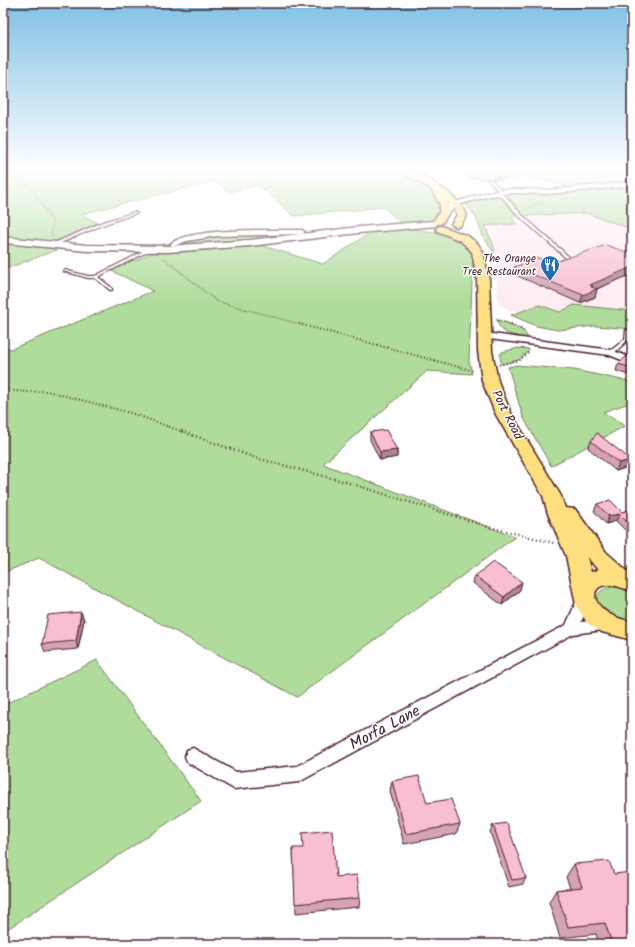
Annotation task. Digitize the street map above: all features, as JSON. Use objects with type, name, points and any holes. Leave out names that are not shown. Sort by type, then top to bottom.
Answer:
[{"type":"main road","points":[[444,214],[437,226],[453,229],[462,214]]},
{"type":"main road","name":"Port Road","points":[[456,225],[478,239],[485,249],[487,273],[484,279],[485,340],[494,369],[503,413],[552,496],[564,507],[595,554],[612,571],[627,580]]},
{"type":"main road","name":"Port Road","points":[[437,226],[465,239],[475,247],[479,253],[480,272],[484,279]]},
{"type":"main road","name":"Port Road","points":[[552,496],[554,508],[579,565],[583,596],[590,612],[617,627],[632,645]]},
{"type":"main road","name":"Port Road","points":[[583,596],[586,585],[592,580],[610,576],[627,580]]},
{"type":"street","points":[[173,244],[181,239],[211,235],[280,236],[394,227],[437,226]]},
{"type":"street","points":[[3,240],[86,248],[155,249],[225,246],[302,232]]},
{"type":"street","points":[[485,340],[531,343],[610,353],[632,361]]},
{"type":"street","points":[[571,629],[583,596]]},
{"type":"street","name":"Morfa Lane","points":[[192,756],[234,782],[299,774],[571,629],[617,627]]},
{"type":"lane","points":[[54,244],[104,223],[132,214]]},
{"type":"lane","points":[[519,214],[567,257]]},
{"type":"lane","points":[[65,271],[88,277],[96,277],[155,249]]},
{"type":"lane","points":[[96,277],[112,289]]},
{"type":"lane","points":[[610,353],[627,339],[627,331]]},
{"type":"path","points":[[48,214],[52,221],[52,241],[54,244]]},
{"type":"path","points":[[155,249],[216,301],[480,373],[519,361],[527,356],[530,351],[531,343],[529,335],[520,328],[495,319]]},
{"type":"path","points":[[3,390],[27,392],[47,391],[134,414],[256,458],[346,482],[489,527],[557,543]]},
{"type":"shaded area","points":[[589,214],[632,229],[632,311],[574,305],[560,312],[539,305],[517,312],[498,305],[495,250],[483,225],[516,224],[512,217]]},
{"type":"green space","points":[[3,214],[81,214],[98,223],[50,243],[3,238]]},
{"type":"green space","points":[[292,214],[312,214],[294,216]]},
{"type":"green space","points":[[392,214],[437,214],[430,221],[402,224]]},
{"type":"green space","points":[[473,214],[515,214],[517,216],[512,217],[516,224],[484,226],[493,243],[494,253],[483,236]]},
{"type":"green space","points":[[521,214],[561,214],[522,216]]},
{"type":"green space","points":[[589,214],[632,214],[632,229]]},
{"type":"green space","points":[[391,228],[425,231],[448,236],[466,247],[473,256],[469,361],[472,374],[427,371],[323,464],[515,537],[297,697],[39,558],[3,573],[3,346],[11,349],[153,291],[112,271],[132,260],[135,261],[156,251],[206,250],[260,245],[323,264],[374,230]]},
{"type":"green space","points":[[271,234],[275,237],[271,239],[147,247],[165,243],[173,245],[178,242],[216,236]]},
{"type":"green space","points":[[3,241],[62,248],[3,270]]},
{"type":"green space","points":[[539,305],[560,312],[574,305],[632,311],[632,329],[596,326],[558,330],[536,326],[511,315]]},
{"type":"green space","points":[[497,320],[519,328],[528,338],[505,332],[501,329]]},
{"type":"green space","points":[[518,348],[529,349],[528,352],[519,360],[501,364],[500,355],[502,352]]},
{"type":"green space","points":[[517,365],[574,370],[632,382],[632,402],[603,412],[625,426],[551,466],[523,417],[508,367]]},
{"type":"green space","points":[[614,587],[621,588],[632,593],[632,622],[614,618],[600,606],[597,600],[598,594],[603,590]]},
{"type":"green space","points":[[97,660],[201,801],[3,932],[3,705]]},
{"type":"building","points":[[606,245],[626,252],[632,250],[632,267],[590,285],[593,286],[591,287],[597,289],[583,295],[514,267],[538,258],[552,263]]},
{"type":"building","points":[[627,356],[632,358],[632,368],[618,364]]},
{"type":"building","points":[[386,430],[397,450],[380,452],[370,432]]},
{"type":"building","points":[[597,433],[631,460],[619,463],[591,441]]},
{"type":"building","points":[[610,500],[622,512],[632,509],[632,527],[619,514],[609,516],[597,504]]},
{"type":"building","points":[[493,562],[522,582],[504,597],[475,576]]},
{"type":"building","points":[[81,612],[76,641],[42,644],[48,615]]},
{"type":"building","points":[[419,776],[427,803],[451,799],[460,824],[406,834],[392,781]]},
{"type":"building","points":[[507,823],[526,878],[512,880],[493,825]]},
{"type":"building","points":[[332,830],[336,877],[357,875],[360,898],[295,904],[293,848],[303,848],[302,833]]},
{"type":"building","points":[[609,861],[614,874],[632,872],[632,944],[612,944],[605,923],[568,927],[556,890],[582,887],[574,864]]},
{"type":"place","name":"The Orange Tree Restaurant","points":[[550,282]]}]
